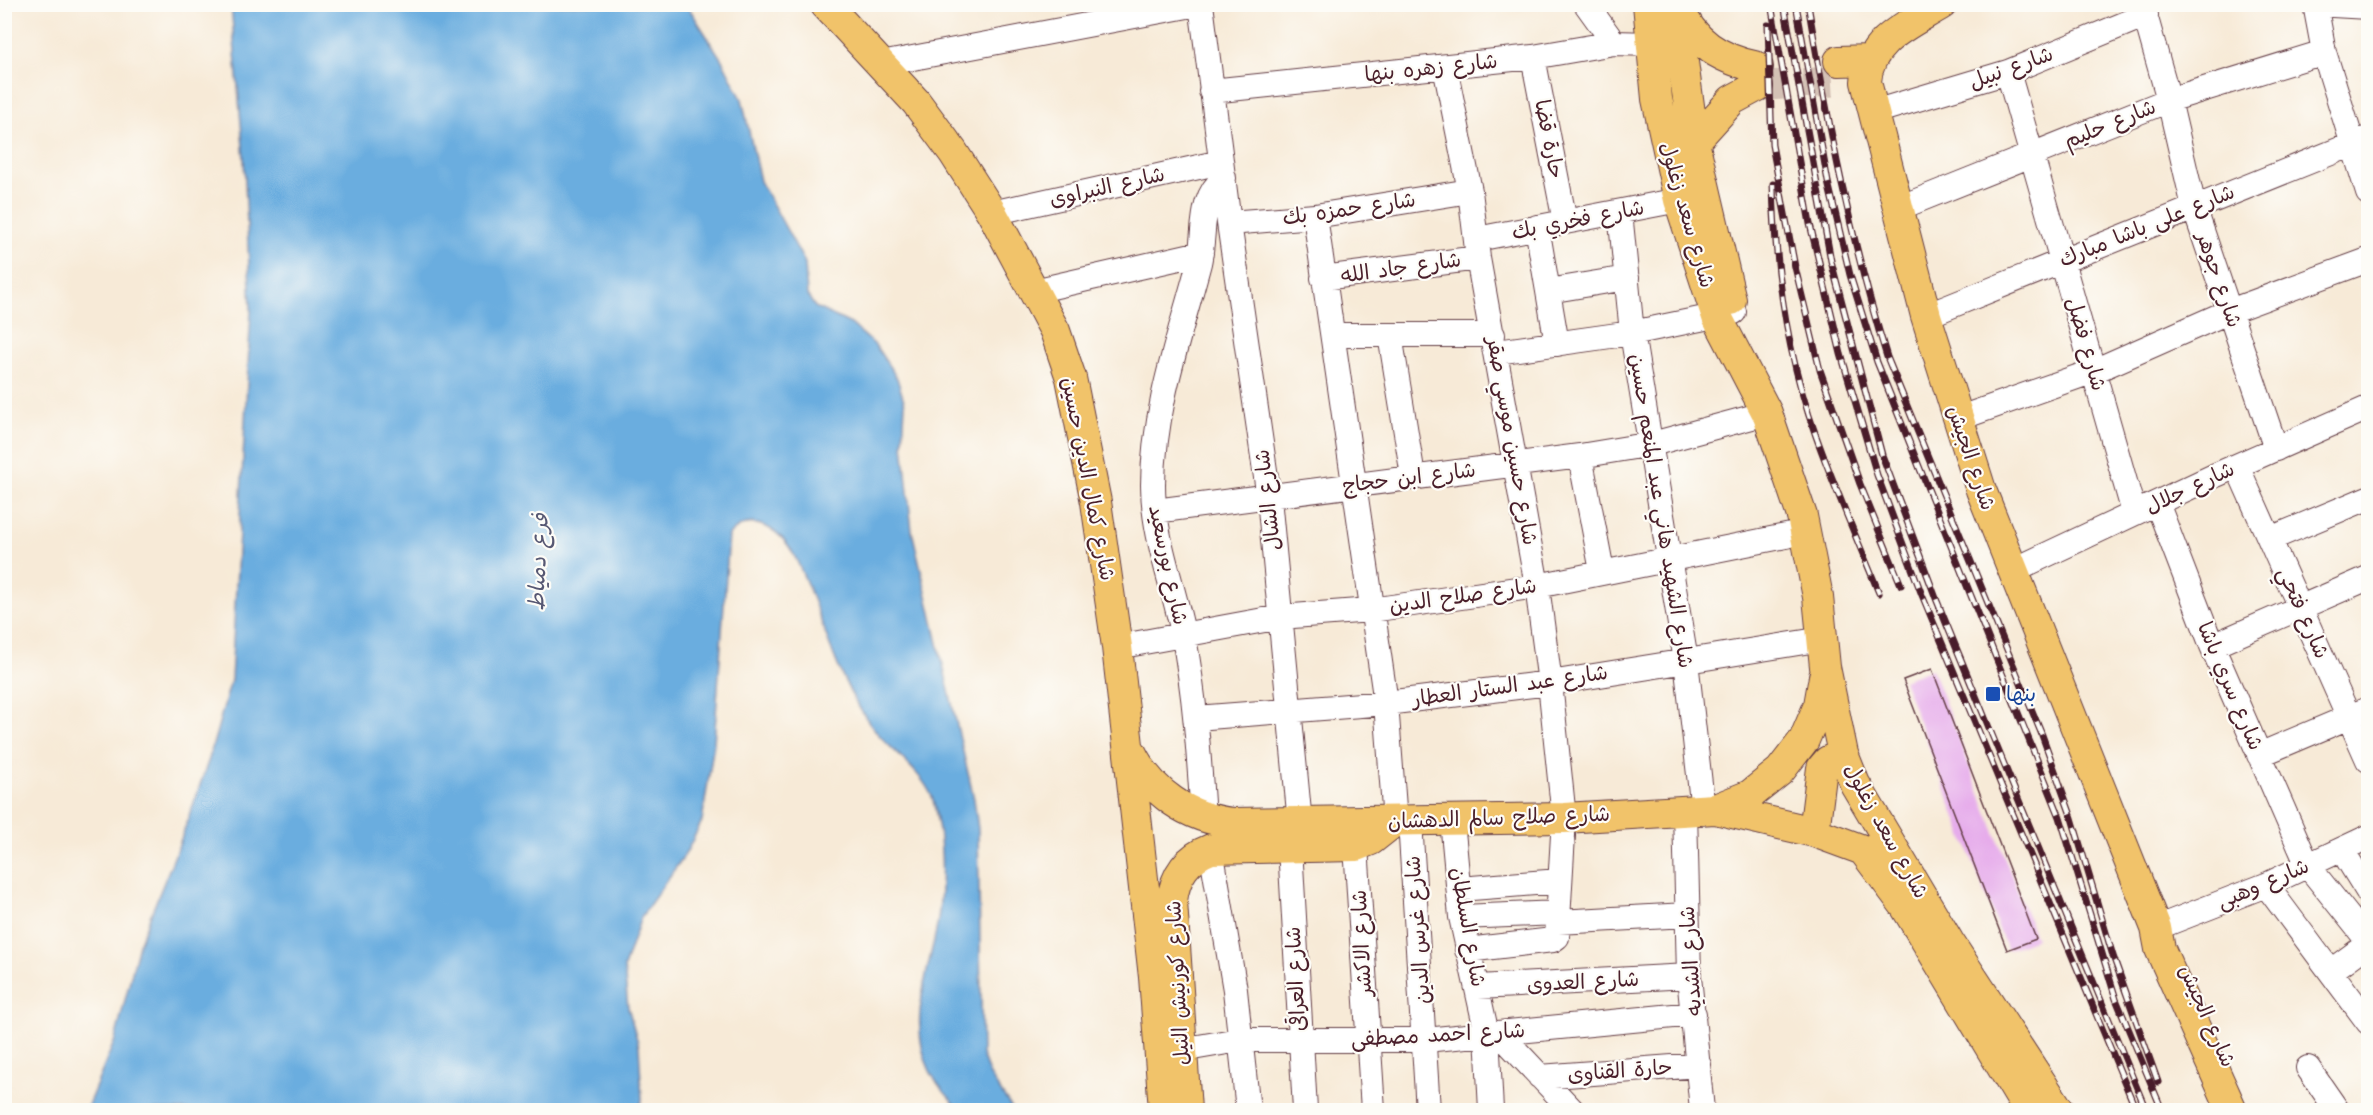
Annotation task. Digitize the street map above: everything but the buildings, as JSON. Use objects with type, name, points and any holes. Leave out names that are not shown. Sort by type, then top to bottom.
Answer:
[{"type":"main road","name":"شارع كمال الدين حسين","points":[[825,4],[881,64],[933,125],[992,213],[1055,331],[1071,378],[1094,491],[1117,647],[1127,740]]},
{"type":"main road","name":"شارع سعد زغلول","points":[[1648,4],[1657,99],[1679,200],[1752,382],[1767,413],[1806,532],[1824,653],[1843,754],[1855,784],[1949,942],[2059,1110]]},
{"type":"main road","name":"شارع سعد زغلول","points":[[1677,4],[1694,141],[1726,315]]},
{"type":"main road","points":[[1677,4],[1696,36],[1714,52],[1758,76],[1694,141]]},
{"type":"main road","name":"شارع الجيش","points":[[1942,4],[1885,40],[1854,71],[1874,112],[1926,315],[1981,490],[2156,928],[2160,949],[2232,1110]]},
{"type":"main road","name":"شارع صلاح سالم الدهشان","points":[[1127,740],[1140,767],[1158,790],[1179,806],[1203,818],[1255,824],[1295,835],[1403,821],[1564,818],[1701,810],[1750,795],[1780,771],[1804,740],[1819,705],[1824,653]]},
{"type":"main road","name":"شارع كورنيش النيل","points":[[1127,740],[1154,977],[1164,1110]]},
{"type":"main road","points":[[1814,832],[1822,768],[1828,761],[1843,754]]},
{"type":"main road","name":"شارع سعد زغلول","points":[[1701,810],[1814,832],[1858,847],[1867,855],[1905,906],[2028,1110]]},
{"type":"main road","points":[[1211,849],[1295,835],[1356,846],[1403,821]]},
{"type":"main road","name":"شارع كورنيش النيل","points":[[1186,1110],[1173,890],[1183,868],[1191,860],[1211,849]]},
{"type":"main road","name":"شارع الجيش","points":[[2156,928],[2164,931],[2174,943],[2248,1110]]},
{"type":"street","points":[[881,64],[1199,4]]},
{"type":"street","name":"شارع الشال","points":[[1199,4],[1269,498],[1290,711],[1295,835]]},
{"type":"street","points":[[1586,4],[1614,43]]},
{"type":"street","points":[[2368,7],[2315,4],[2324,52],[2361,140],[2368,193]]},
{"type":"street","name":"شارع نبيل","points":[[1874,112],[2008,72],[2144,10]]},
{"type":"street","name":"شارع جوهر","points":[[2144,10],[2169,100],[2194,207],[2276,449]]},
{"type":"street","name":"شارع زهره بنها","points":[[1211,91],[1533,57],[1614,43],[1651,44]]},
{"type":"street","name":"شارع حليم","points":[[1899,208],[2169,100],[2324,52]]},
{"type":"street","name":"حارة قضا","points":[[1533,57],[1565,222]]},
{"type":"street","name":"شارع حسين موسي صقر","points":[[1445,67],[1470,191],[1537,586],[1550,682],[1564,818],[1558,924]]},
{"type":"street","name":"شارع فضل","points":[[2008,72],[2134,513]]},
{"type":"street","name":"شارع على باشا مبارك","points":[[1926,315],[2361,140]]},
{"type":"street","name":"شارع النبراوى","points":[[992,213],[1223,170]]},
{"type":"street","name":"شارع بورسعيد","points":[[1203,818],[1196,718],[1183,633],[1155,511],[1156,445],[1162,402],[1201,253],[1205,207],[1223,170]]},
{"type":"street","name":"شارع حمزه بك","points":[[1229,222],[1315,216],[1470,191]]},
{"type":"street","name":"شارع فخري بك","points":[[1478,248],[1537,227],[1679,200]]},
{"type":"street","name":"شارع الشهيد هاني عبد المنعم حسين","points":[[1620,212],[1632,333],[1686,662],[1701,810]]},
{"type":"street","name":"شارع غرس الدين","points":[[1315,216],[1356,484],[1371,610],[1403,821],[1425,1040],[1428,1110]]},
{"type":"street","points":[[1537,227],[1557,344]]},
{"type":"street","name":"شارع جاد الله","points":[[1323,278],[1478,248]]},
{"type":"street","points":[[1034,291],[1201,253]]},
{"type":"street","points":[[1957,419],[2094,370],[2230,311],[2368,260]]},
{"type":"street","points":[[1548,291],[1627,278]]},
{"type":"street","points":[[1333,335],[1390,335],[1495,343],[1557,344],[1632,333],[1726,315]]},
{"type":"street","points":[[1390,335],[1413,476]]},
{"type":"street","name":"شارع جلال","points":[[2012,571],[2134,513],[2368,408]]},
{"type":"street","name":"شارع ابن حجاج","points":[[1155,511],[1580,456],[1652,444],[1767,413]]},
{"type":"street","points":[[1580,456],[1602,571]]},
{"type":"street","name":"شارع فتحي","points":[[2237,466],[2301,608],[2359,713],[2368,760]]},
{"type":"street","points":[[2270,539],[2368,498]]},
{"type":"street","name":"شارع سري باشا","points":[[2157,503],[2212,646],[2308,866],[2368,943]]},
{"type":"street","name":"شارع صلاح الدين","points":[[1117,647],[1183,633],[1280,617],[1371,610],[1537,586],[1602,571],[1806,532]]},
{"type":"street","points":[[2212,646],[2368,578]]},
{"type":"street","name":"شارع عبد الستار العطار","points":[[1196,718],[1386,703],[1686,662],[1824,653]]},
{"type":"street","points":[[2259,755],[2359,713]]},
{"type":"street","name":"شارع الشديه","points":[[1701,810],[1687,915],[1689,976],[1702,1110]]},
{"type":"street","name":"شارع السلطان","points":[[1452,820],[1461,917],[1467,950],[1494,1034],[1491,1110]]},
{"type":"street","name":"شارع العراقى","points":[[1295,835],[1299,1038],[1305,1110]]},
{"type":"street","name":"شارع وهبى","points":[[2156,928],[2266,885],[2368,837]]},
{"type":"street","name":"شارع الاكشر","points":[[1356,846],[1373,1110]]},
{"type":"street","points":[[1211,849],[1228,944],[1248,1110]]},
{"type":"street","points":[[2342,850],[2368,892]]},
{"type":"street","points":[[1459,889],[1560,882]]},
{"type":"street","points":[[2266,885],[2368,1022]]},
{"type":"street","points":[[1461,917],[1558,924],[1687,915]]},
{"type":"street","points":[[1467,950],[1552,940],[1558,924]]},
{"type":"street","points":[[2331,971],[2368,943]]},
{"type":"street","name":"شارع العدوى","points":[[1478,987],[1689,976]]},
{"type":"street","name":"شارع احمد مصطفى","points":[[1181,1050],[1239,1040],[1299,1038],[1368,1041],[1425,1040],[1694,1014]]},
{"type":"street","points":[[1494,1034],[1572,1110]]},
{"type":"street","name":"حارة القناوى","points":[[1542,1079],[1699,1065]]},
{"type":"street","points":[[2308,1068],[2337,1110]]},
{"type":"street","points":[[1542,1079],[1546,1110]]},
{"type":"water","name":"فرع دمياط","points":[[231,5],[687,5],[722,60],[742,99],[760,181],[805,263],[807,295],[815,307],[851,324],[875,345],[897,378],[905,404],[903,444],[912,531],[974,799],[978,829],[982,1054],[989,1074],[1013,1110],[961,1110],[940,1087],[930,1071],[923,1052],[920,1014],[938,920],[940,897],[941,847],[933,800],[922,780],[879,735],[850,692],[830,647],[805,578],[788,546],[774,531],[765,526],[747,524],[729,535],[714,743],[702,821],[686,853],[641,917],[624,967],[628,1007],[639,1046],[642,1100],[639,1110],[86,1110],[115,1040],[139,944],[179,845],[209,759],[231,680],[251,310],[244,159]]},
{"type":"tunnel","points":[[1758,86],[1841,81]]},
{"type":"railway","points":[[1771,4],[1810,224],[1841,354],[1877,475],[1922,595],[2136,1110]]},
{"type":"railway","points":[[1784,4],[1831,261],[1882,455],[1937,601],[2146,1110]]},
{"type":"railway","points":[[1796,4],[1828,182],[1850,275],[1877,362],[2060,817],[2116,999],[2162,1110]]},
{"type":"railway","points":[[1808,4],[1841,182],[1862,270],[1887,357],[2042,735],[2072,818],[2113,956],[2158,1082]]},
{"type":"railway","points":[[1768,25],[1772,145],[1795,267],[1820,370],[1860,484],[1901,585]]},
{"type":"railway","points":[[1773,184],[1776,248],[1784,312],[1797,375],[1823,456],[1879,593]]},
{"type":"place","name":"بنها","points":[[1993,694]]}]
